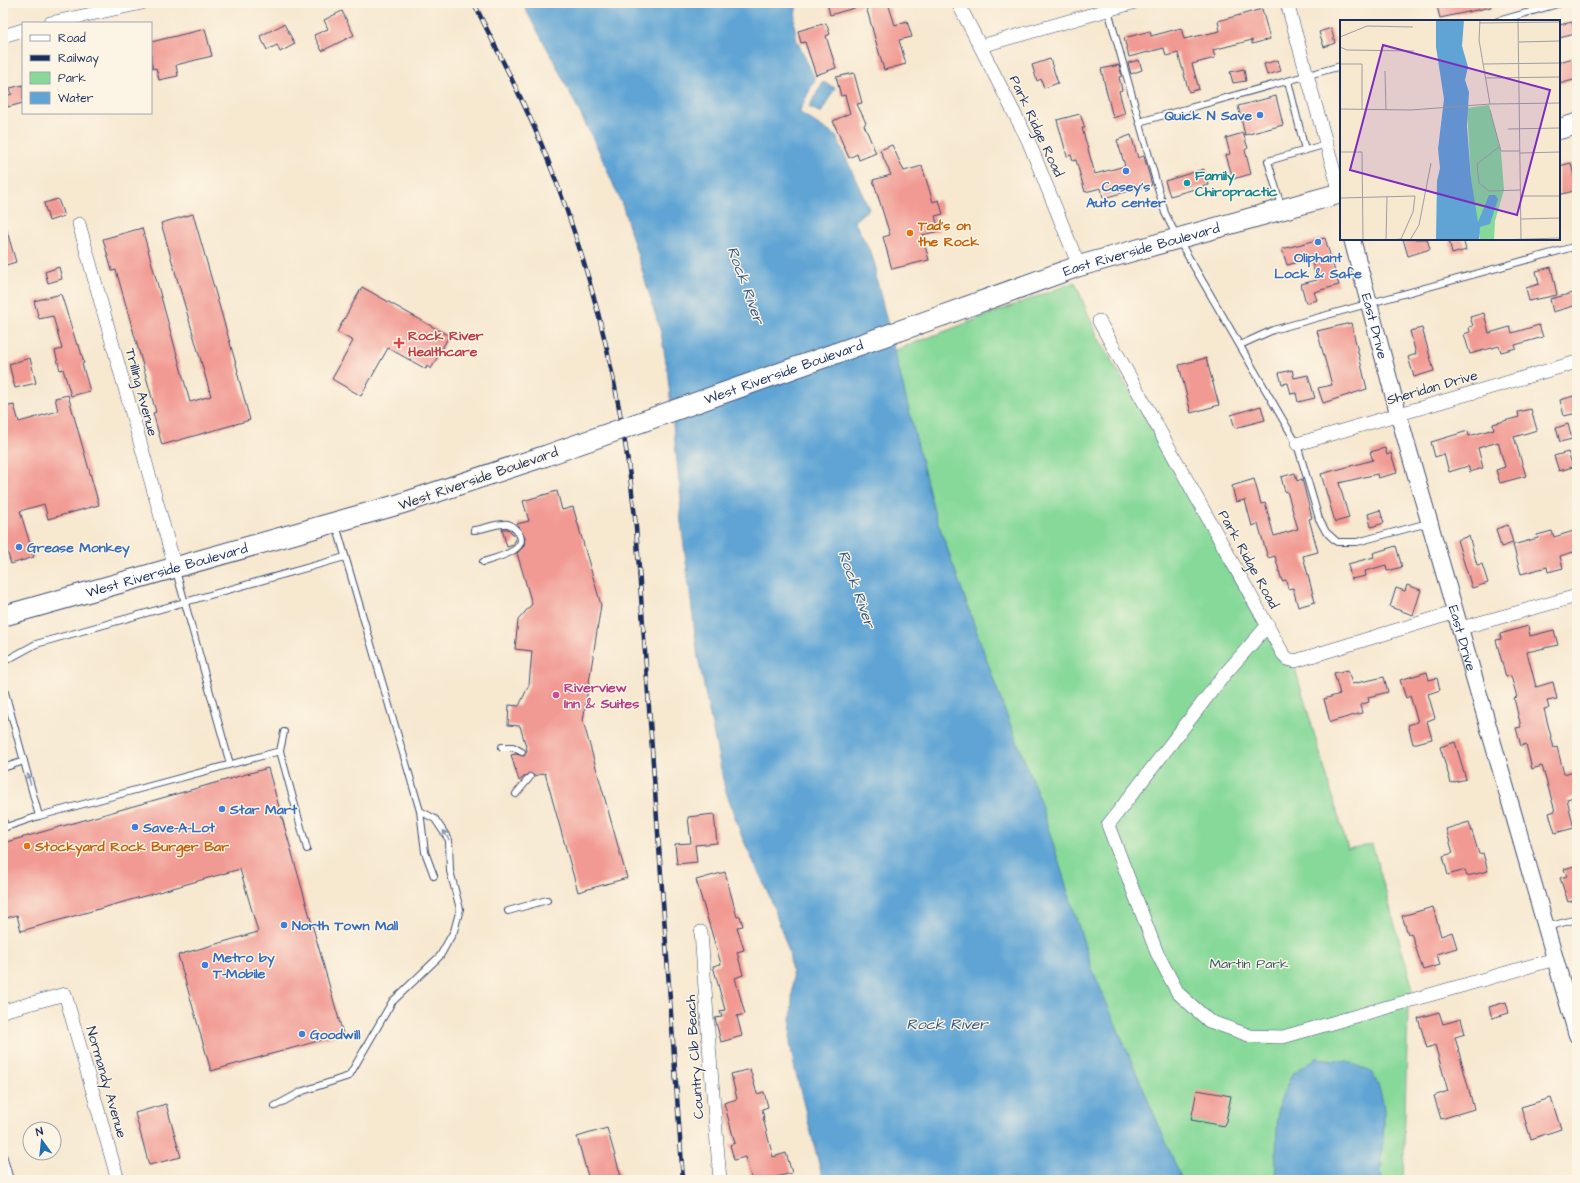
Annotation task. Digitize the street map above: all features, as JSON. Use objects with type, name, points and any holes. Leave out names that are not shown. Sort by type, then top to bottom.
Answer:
[{"type":"main road","points":[[1560,129],[1577,124]]},
{"type":"main road","name":"East Riverside Boulevard","points":[[944,315],[1079,266],[1340,195]]},
{"type":"main road","name":"West Riverside Boulevard","points":[[3,616],[400,504],[544,456],[944,315]]},
{"type":"street","points":[[55,22],[142,3]]},
{"type":"street","name":"Park Ridge Road","points":[[958,3],[1028,140],[1079,266]]},
{"type":"street","points":[[981,46],[1132,3]]},
{"type":"street","points":[[1287,3],[1340,191]]},
{"type":"street","points":[[3,36],[22,30]]},
{"type":"street","name":"Trilling Avenue","points":[[79,224],[175,567]]},
{"type":"street","name":"East Drive","points":[[1352,240],[1398,413],[1555,959],[1573,1008],[1577,1035]]},
{"type":"street","name":"Park Ridge Road","points":[[1099,321],[1283,654],[1288,659],[1295,661],[1456,612]]},
{"type":"street","name":"Sheridan Drive","points":[[1297,444],[1398,413],[1577,362]]},
{"type":"street","points":[[1461,628],[1577,596]]},
{"type":"street","points":[[1268,625],[1224,675],[1108,825],[1157,953],[1178,993],[1209,1021],[1251,1036],[1283,1037],[1555,959]]},
{"type":"street","name":"Country Clb Beach","points":[[701,932],[708,1045],[720,1180]]},
{"type":"street","name":"Normandy Avenue","points":[[3,1011],[65,994],[118,1180]]},
{"type":"lane","points":[[1502,20],[1561,3]]},
{"type":"lane","points":[[1108,10],[1165,213],[1178,239],[1297,444],[1311,497],[1319,519],[1326,532],[1337,542],[1357,542],[1430,523]]},
{"type":"lane","points":[[1139,122],[1340,66]]},
{"type":"lane","points":[[1288,81],[1305,150]]},
{"type":"lane","points":[[1282,210],[1268,161],[1327,144]]},
{"type":"lane","points":[[1240,345],[1273,330],[1369,305],[1577,246]]},
{"type":"lane","points":[[336,523],[420,811],[425,852],[434,876]]},
{"type":"lane","points":[[474,530],[505,524],[512,526],[519,534],[520,543],[516,550],[483,562]]},
{"type":"lane","points":[[3,662],[36,644],[346,557]]},
{"type":"lane","points":[[175,567],[186,601],[230,764]]},
{"type":"lane","points":[[3,685],[39,816]]},
{"type":"lane","points":[[284,732],[280,751],[307,848]]},
{"type":"lane","points":[[502,747],[513,747],[522,752]]},
{"type":"lane","points":[[3,819],[4,828],[39,816],[280,751]]},
{"type":"lane","points":[[3,768],[24,761]]},
{"type":"lane","points":[[516,794],[530,777]]},
{"type":"lane","points":[[275,1106],[303,1091],[349,1076],[392,1002],[440,956],[454,931],[460,909],[450,871],[450,840],[435,818],[420,811]]},
{"type":"lane","points":[[508,910],[548,900]]},
{"type":"lane","points":[[1546,927],[1577,919]]},
{"type":"lane","points":[[3,1155],[10,1180]]},
{"type":"green space","name":"Martin Park","points":[[1075,282],[1097,336],[1173,465],[1284,665],[1294,665],[1348,849],[1372,844],[1413,989],[1408,1009],[1403,1180],[1177,1180],[1090,975],[961,609],[888,353]]},
{"type":"water","name":"Rock River","points":[[522,3],[797,3],[794,24],[797,41],[815,79],[799,112],[836,136],[869,209],[854,221],[875,264],[876,277],[934,511],[1003,706],[1037,792],[1091,966],[1182,1180],[823,1180],[795,1070],[790,1042],[793,980],[789,952],[770,897],[742,837],[725,789],[698,657],[680,514],[681,500],[667,368],[661,333],[623,207],[599,151],[553,59]]},
{"type":"water","points":[[823,82],[835,88],[821,113],[809,107]]},
{"type":"water","points":[[1316,1058],[1347,1061],[1373,1073],[1381,1096],[1384,1111],[1381,1163],[1382,1180],[1275,1180],[1278,1106],[1292,1074]]},
{"type":"building","points":[[827,3],[861,3],[861,6],[830,15]]},
{"type":"building","points":[[865,3],[888,3],[895,25],[907,21],[912,37],[899,40],[906,64],[884,70]]},
{"type":"building","points":[[1447,3],[1490,3],[1491,7],[1440,18],[1437,6]]},
{"type":"building","points":[[1262,9],[1270,39],[1252,44],[1252,40],[1213,50],[1215,58],[1192,64],[1199,89],[1189,92],[1178,53],[1166,56],[1164,48],[1129,57],[1124,38],[1150,31],[1151,36],[1181,28],[1184,39],[1220,31],[1218,21]]},
{"type":"building","points":[[342,11],[354,35],[322,51],[314,35],[328,29],[324,20]]},
{"type":"building","points":[[1572,22],[1575,34],[1560,38],[1560,25]]},
{"type":"building","points":[[826,23],[830,34],[826,36],[836,68],[816,75],[805,42],[801,43],[798,31]]},
{"type":"building","points":[[284,24],[295,44],[280,52],[277,45],[267,50],[260,36]]},
{"type":"building","points":[[1331,28],[1335,43],[1324,47],[1319,32]]},
{"type":"building","points":[[205,29],[212,56],[176,65],[178,76],[159,80],[156,68],[153,69],[152,66],[152,42]]},
{"type":"building","points":[[1577,57],[1577,79],[1560,84],[1560,62]]},
{"type":"building","points":[[1050,59],[1058,83],[1044,88],[1041,79],[1037,81],[1032,65]]},
{"type":"building","points":[[1139,60],[1142,70],[1131,74],[1128,63]]},
{"type":"building","points":[[1278,60],[1281,71],[1267,75],[1264,64]]},
{"type":"building","points":[[1119,65],[1122,76],[1119,77],[1122,90],[1119,91],[1125,114],[1113,118],[1101,69]]},
{"type":"building","points":[[1244,69],[1246,81],[1233,83],[1230,72]]},
{"type":"building","points":[[854,73],[862,103],[857,104],[866,123],[864,125],[876,153],[859,160],[857,154],[849,158],[833,121],[850,113],[845,95],[841,96],[836,77]]},
{"type":"building","points":[[22,85],[22,103],[8,107],[5,96],[12,94],[10,88]]},
{"type":"building","name":"Quick N Save","points":[[1276,96],[1283,125],[1245,135],[1238,106]]},
{"type":"building","points":[[1080,114],[1085,128],[1082,128],[1095,174],[1125,166],[1117,140],[1131,135],[1138,158],[1144,156],[1152,185],[1103,198],[1101,188],[1085,192],[1076,160],[1073,161],[1071,155],[1067,156],[1057,120]]},
{"type":"building","points":[[1243,133],[1248,148],[1245,150],[1251,174],[1233,179],[1226,155],[1230,154],[1226,138]]},
{"type":"building","name":"Tad's on the Rock","points":[[892,145],[904,171],[922,166],[933,202],[939,200],[943,214],[935,216],[939,231],[922,235],[929,260],[892,269],[883,237],[890,235],[873,180],[891,175],[880,150]]},
{"type":"building","points":[[1571,163],[1577,190],[1560,195],[1560,166]]},
{"type":"building","name":"Family Chiropractic","points":[[1204,169],[1209,185],[1170,196],[1165,181]]},
{"type":"building","points":[[58,199],[64,216],[49,221],[44,203]]},
{"type":"building","points":[[193,214],[238,371],[237,372],[250,420],[162,445],[153,413],[156,412],[116,270],[112,271],[103,239],[142,228],[190,402],[211,396],[161,223]]},
{"type":"building","points":[[6,228],[16,262],[3,266],[3,229]]},
{"type":"building","points":[[1325,238],[1339,285],[1314,292],[1317,300],[1306,303],[1301,284],[1317,280],[1311,259],[1287,265],[1282,249]]},
{"type":"building","points":[[1403,240],[1427,240],[1430,249],[1408,256]]},
{"type":"building","points":[[1449,240],[1463,240],[1466,250],[1452,254]]},
{"type":"building","points":[[59,267],[62,279],[48,283],[45,272]]},
{"type":"building","points":[[1551,267],[1557,295],[1529,301],[1526,288],[1539,284],[1536,271]]},
{"type":"building","name":"Rock River Healthcare","points":[[362,287],[449,336],[431,369],[427,366],[426,369],[388,348],[361,396],[332,379],[353,341],[337,332]]},
{"type":"building","points":[[1577,292],[1577,305],[1553,312],[1550,299]]},
{"type":"building","points":[[61,294],[77,345],[79,345],[84,363],[82,364],[90,391],[71,396],[63,369],[60,370],[55,351],[62,349],[53,316],[39,319],[34,301]]},
{"type":"building","points":[[1484,313],[1489,333],[1510,327],[1512,333],[1539,325],[1543,337],[1515,345],[1516,348],[1501,352],[1499,346],[1470,354],[1464,334],[1470,332],[1469,327],[1473,326],[1470,317]]},
{"type":"building","points":[[1351,323],[1367,389],[1323,403],[1318,388],[1332,385],[1317,331]]},
{"type":"building","points":[[1422,328],[1434,371],[1414,377],[1408,357],[1416,354],[1410,331]]},
{"type":"building","points":[[30,358],[36,383],[15,388],[9,364]]},
{"type":"building","points":[[1206,358],[1219,405],[1191,413],[1179,365]]},
{"type":"building","points":[[1292,370],[1294,378],[1308,375],[1315,398],[1298,402],[1296,393],[1291,394],[1288,383],[1282,384],[1279,373]]},
{"type":"building","points":[[68,395],[99,505],[48,519],[44,504],[20,511],[34,557],[11,564],[3,537],[3,427],[7,426],[3,407],[14,405],[19,422],[58,411],[55,398]]},
{"type":"building","points":[[1577,395],[1577,413],[1564,416],[1560,400]]},
{"type":"building","points":[[1261,406],[1265,420],[1235,428],[1231,415]]},
{"type":"building","points":[[1531,409],[1537,430],[1514,437],[1526,476],[1500,483],[1496,470],[1505,467],[1498,442],[1478,448],[1483,468],[1470,472],[1468,466],[1449,472],[1444,454],[1435,457],[1431,442],[1468,431],[1469,436],[1494,429],[1493,424],[1519,417],[1518,412]]},
{"type":"building","points":[[1568,424],[1572,439],[1560,442],[1556,428]]},
{"type":"building","points":[[1385,448],[1387,455],[1391,453],[1397,473],[1378,478],[1377,474],[1339,483],[1349,518],[1335,522],[1321,474],[1373,460],[1370,452]]},
{"type":"building","points":[[1568,452],[1573,467],[1559,471],[1554,456]]},
{"type":"building","points":[[1295,473],[1297,481],[1302,479],[1312,518],[1309,519],[1318,552],[1303,556],[1315,602],[1298,607],[1293,588],[1288,589],[1286,580],[1282,581],[1275,556],[1268,558],[1258,524],[1252,526],[1245,500],[1236,502],[1232,486],[1254,479],[1261,504],[1265,503],[1274,536],[1298,529],[1287,491],[1285,492],[1281,477]]},
{"type":"building","name":"Riverview Inn & Suites","points":[[557,491],[562,510],[573,507],[601,605],[583,721],[627,878],[578,892],[545,773],[534,776],[529,773],[519,781],[511,755],[516,754],[524,756],[527,750],[520,726],[508,725],[509,705],[519,706],[529,685],[532,651],[515,649],[518,620],[532,604],[517,553],[524,546],[525,538],[517,524],[529,521],[523,501]]},
{"type":"building","points":[[1380,510],[1384,523],[1371,527],[1368,514]]},
{"type":"building","points":[[1508,525],[1513,543],[1501,547],[1496,529]]},
{"type":"building","points":[[502,529],[508,529],[513,534],[516,539],[513,545],[507,547]]},
{"type":"building","points":[[1577,530],[1577,551],[1560,556],[1563,568],[1548,572],[1547,567],[1521,574],[1513,545],[1538,538],[1537,535],[1552,531],[1554,537]]},
{"type":"building","points":[[1469,536],[1477,565],[1482,564],[1488,583],[1472,588],[1457,540]]},
{"type":"building","points":[[1396,546],[1402,567],[1387,571],[1386,565],[1365,571],[1366,576],[1351,579],[1348,564],[1374,557],[1373,553]]},
{"type":"building","points":[[1407,585],[1421,590],[1413,615],[1390,607],[1396,588],[1405,591]]},
{"type":"building","points":[[1528,626],[1530,636],[1554,630],[1558,645],[1527,652],[1536,687],[1553,682],[1557,699],[1547,701],[1549,708],[1544,709],[1554,748],[1557,747],[1564,774],[1577,770],[1577,796],[1567,799],[1574,828],[1555,833],[1549,813],[1555,811],[1542,766],[1532,769],[1526,744],[1521,746],[1516,728],[1521,727],[1514,698],[1517,697],[1511,676],[1506,677],[1496,640],[1501,639],[1500,634]]},
{"type":"building","points":[[1348,670],[1352,684],[1384,677],[1388,692],[1368,697],[1369,702],[1360,705],[1362,713],[1330,722],[1324,699],[1340,694],[1334,673]]},
{"type":"building","points":[[1427,672],[1429,680],[1437,678],[1440,690],[1428,694],[1435,718],[1427,721],[1432,739],[1413,744],[1408,725],[1418,722],[1410,696],[1406,698],[1400,680]]},
{"type":"building","points":[[1455,742],[1466,779],[1451,783],[1440,747]]},
{"type":"building","name":"North Town Mall","points":[[268,768],[343,1034],[211,1071],[178,955],[258,932],[240,869],[21,931],[17,915],[3,919],[3,843]]},
{"type":"building","points":[[714,814],[717,843],[695,845],[697,862],[677,864],[675,844],[691,843],[688,817]]},
{"type":"building","points":[[1469,822],[1479,854],[1483,853],[1488,871],[1467,876],[1465,870],[1448,875],[1443,856],[1453,853],[1446,829]]},
{"type":"building","points":[[1577,865],[1577,900],[1568,902],[1560,878],[1567,876],[1564,869]]},
{"type":"building","points":[[725,872],[737,917],[740,916],[743,926],[737,927],[744,950],[737,952],[743,975],[735,978],[745,1014],[737,1016],[742,1036],[721,1042],[715,1018],[722,1017],[720,1011],[725,1010],[713,966],[721,964],[696,880]]},
{"type":"building","points":[[1433,907],[1441,936],[1452,932],[1457,948],[1437,954],[1440,965],[1423,970],[1411,933],[1408,934],[1402,916]]},
{"type":"building","points":[[1506,1002],[1509,1013],[1492,1018],[1489,1007]]},
{"type":"building","points":[[1439,1012],[1443,1024],[1461,1019],[1465,1034],[1455,1037],[1474,1109],[1441,1119],[1434,1096],[1448,1091],[1435,1045],[1427,1048],[1418,1018]]},
{"type":"building","points":[[750,1069],[757,1094],[764,1092],[768,1107],[762,1109],[773,1157],[786,1153],[792,1173],[765,1180],[752,1180],[745,1157],[734,1160],[730,1145],[735,1143],[724,1103],[737,1099],[731,1074]]},
{"type":"building","points":[[1197,1090],[1231,1096],[1225,1126],[1191,1120]]},
{"type":"building","points":[[1551,1098],[1561,1129],[1531,1139],[1521,1107]]},
{"type":"building","points":[[166,1104],[181,1157],[149,1165],[135,1113]]},
{"type":"building","points":[[607,1128],[622,1180],[589,1180],[577,1137]]},
{"type":"railway","points":[[474,3],[529,115],[562,198],[592,290],[604,337],[623,431],[636,527],[683,1180]]},
{"type":"place","name":"Quick N Save","points":[[1260,115]]},
{"type":"place","name":"Casey's Auto center","points":[[1126,171]]},
{"type":"place","name":"Family Chiropractic","points":[[1187,183]]},
{"type":"place","name":"Tad's on the Rock","points":[[910,233]]},
{"type":"place","name":"Oliphant Lock & Safe","points":[[1318,242]]},
{"type":"place","name":"Rock River Healthcare","points":[[399,343]]},
{"type":"place","name":"Grease Monkey","points":[[19,547]]},
{"type":"place","name":"Riverview Inn & Suites","points":[[556,695]]},
{"type":"place","name":"Star Mart","points":[[222,809]]},
{"type":"place","name":"Save-A-Lot","points":[[135,827]]},
{"type":"place","name":"Stockyard Rock Burger Bar","points":[[27,846]]},
{"type":"place","name":"North Town Mall","points":[[284,925]]},
{"type":"place","name":"Metro by T-Mobile","points":[[205,965]]},
{"type":"place","name":"Goodwill","points":[[302,1034]]}]
